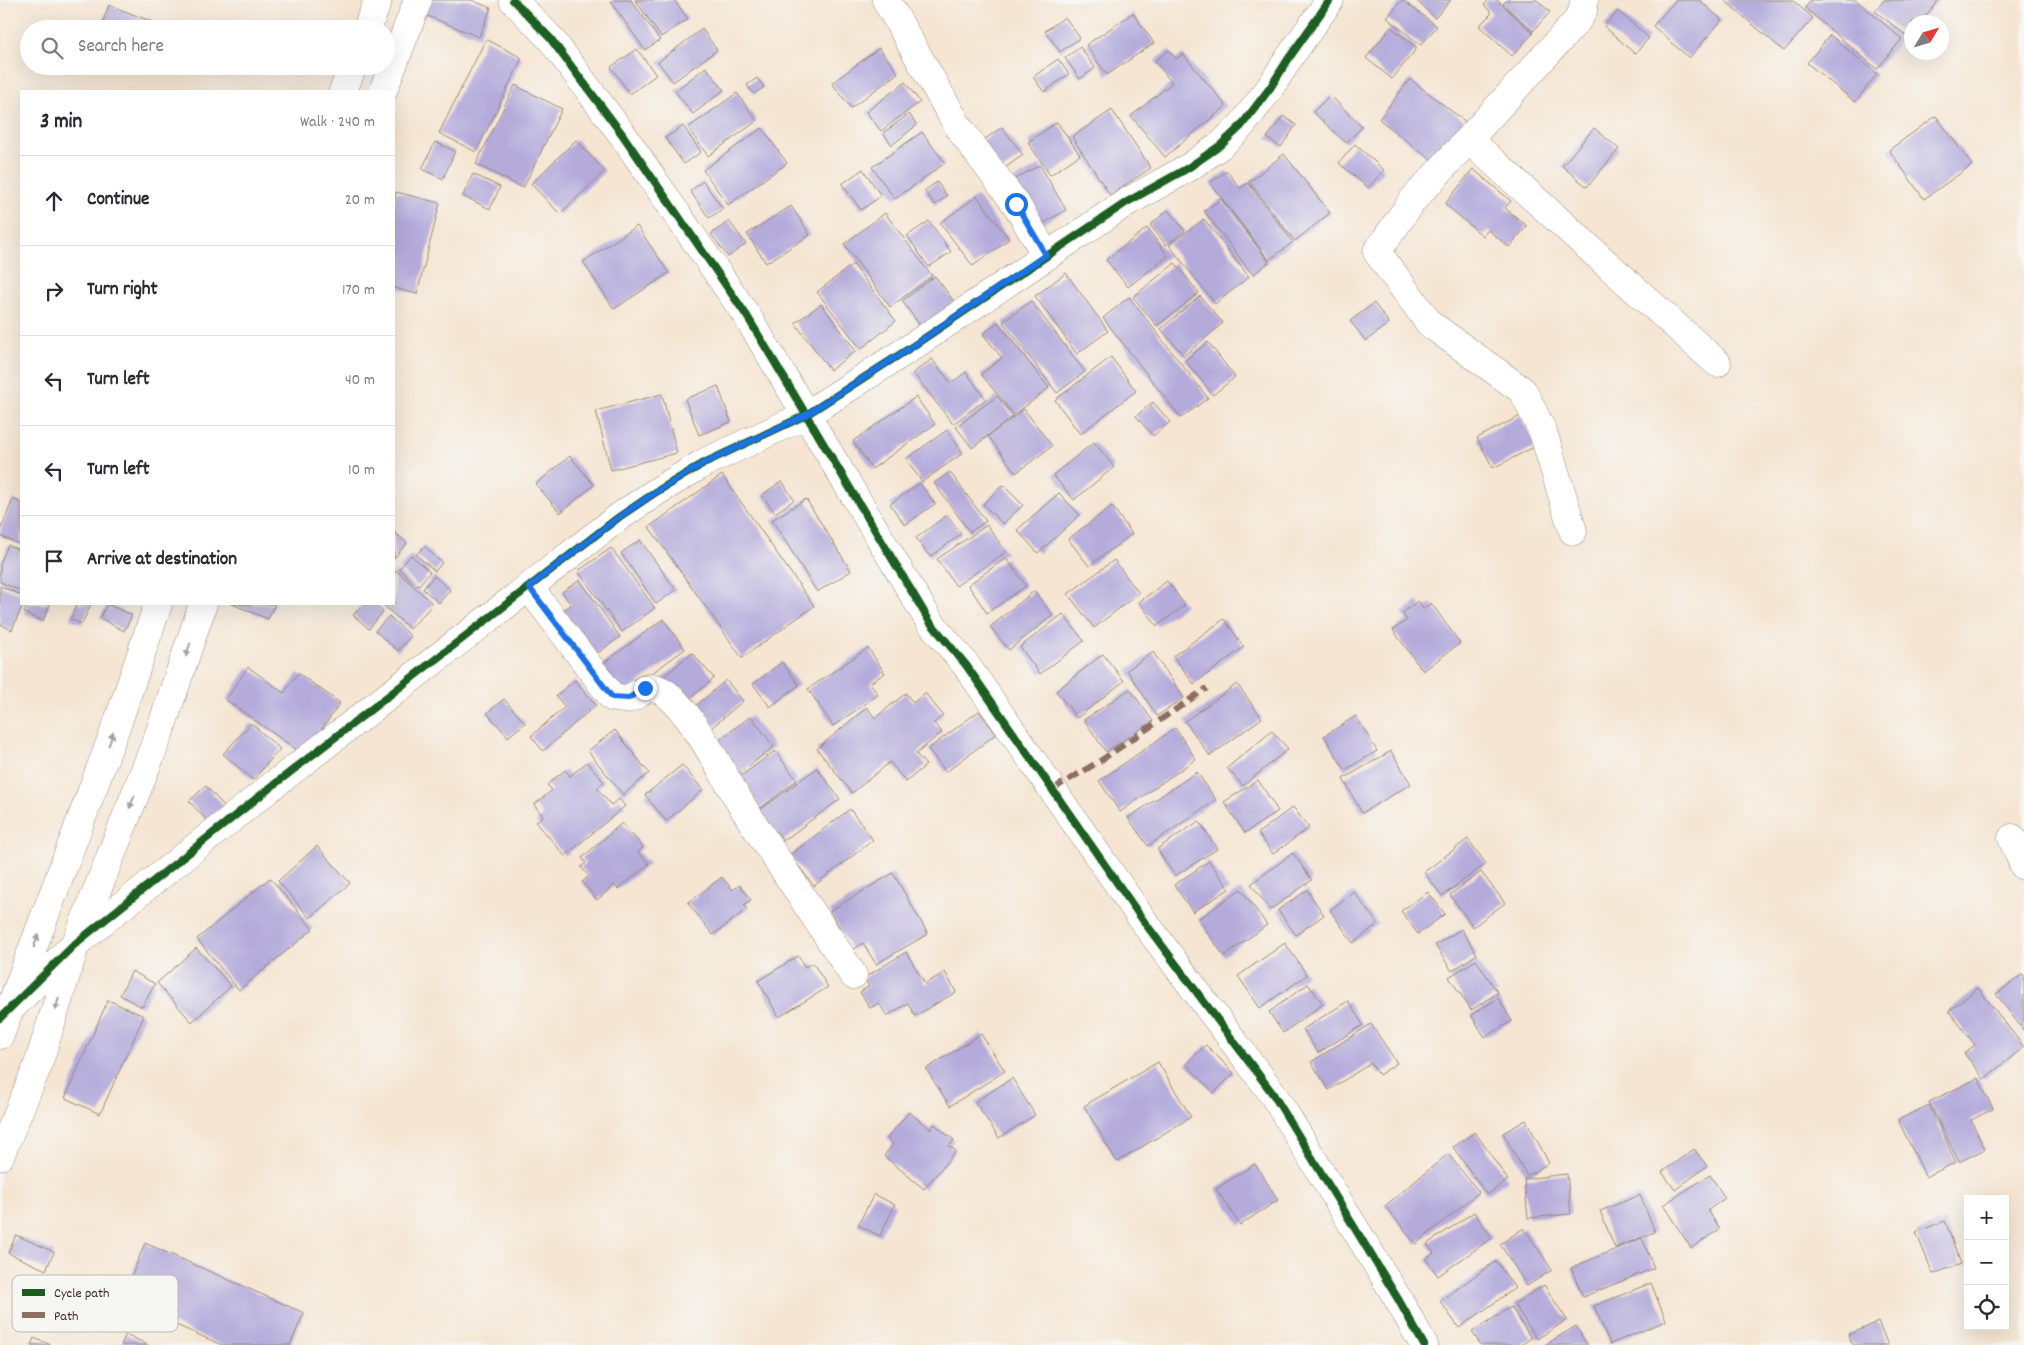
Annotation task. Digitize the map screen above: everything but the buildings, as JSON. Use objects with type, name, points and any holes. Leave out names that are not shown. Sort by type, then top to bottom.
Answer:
[{"type":"main road","points":[[370,20],[378,0]]},
{"type":"main road","points":[[395,60],[418,0]]},
{"type":"main road","points":[[513,0],[550,38],[622,134],[747,316],[930,622],[966,665],[1146,923],[1273,1094],[1424,1345]]},
{"type":"main road","points":[[886,0],[959,128],[1016,204],[1046,255]]},
{"type":"main road","points":[[6,1013],[76,943],[271,787],[619,517],[704,463],[806,415],[910,348],[1126,202],[1188,168],[1227,139],[1241,126],[1264,96],[1330,0]]},
{"type":"main road","points":[[1572,531],[1543,432],[1523,391],[1430,324],[1377,252],[1413,200],[1576,22],[1583,11],[1584,0]]},
{"type":"main road","points":[[344,90],[350,75]]},
{"type":"main road","points":[[383,90],[389,75]]},
{"type":"main road","points":[[1468,139],[1717,363]]},
{"type":"main road","points":[[529,587],[612,697],[629,698],[645,688],[654,688],[676,702],[687,716],[744,808],[853,975]]},
{"type":"main road","points":[[0,1035],[6,1013],[115,729],[158,605]]},
{"type":"main road","points":[[0,1156],[38,1065],[76,943],[158,737],[203,605]]},
{"type":"main road","points":[[2012,838],[2024,866]]},
{"type":"marked path","points":[[1053,789],[1100,761],[1207,688]]},
{"type":"cycle path","points":[[513,0],[550,38],[622,134],[747,316],[930,622],[966,665],[1145,923],[1273,1094],[1424,1345]]},
{"type":"cycle path","points":[[0,1018],[76,943],[271,787],[619,517],[704,463],[806,415],[910,348],[1127,202],[1188,168],[1221,145],[1241,126],[1270,88],[1330,0]]},
{"type":"route","points":[[645,688],[629,698],[612,697],[529,587],[619,517],[656,492],[704,463],[806,415],[910,348],[1046,255],[1016,204]]}]
